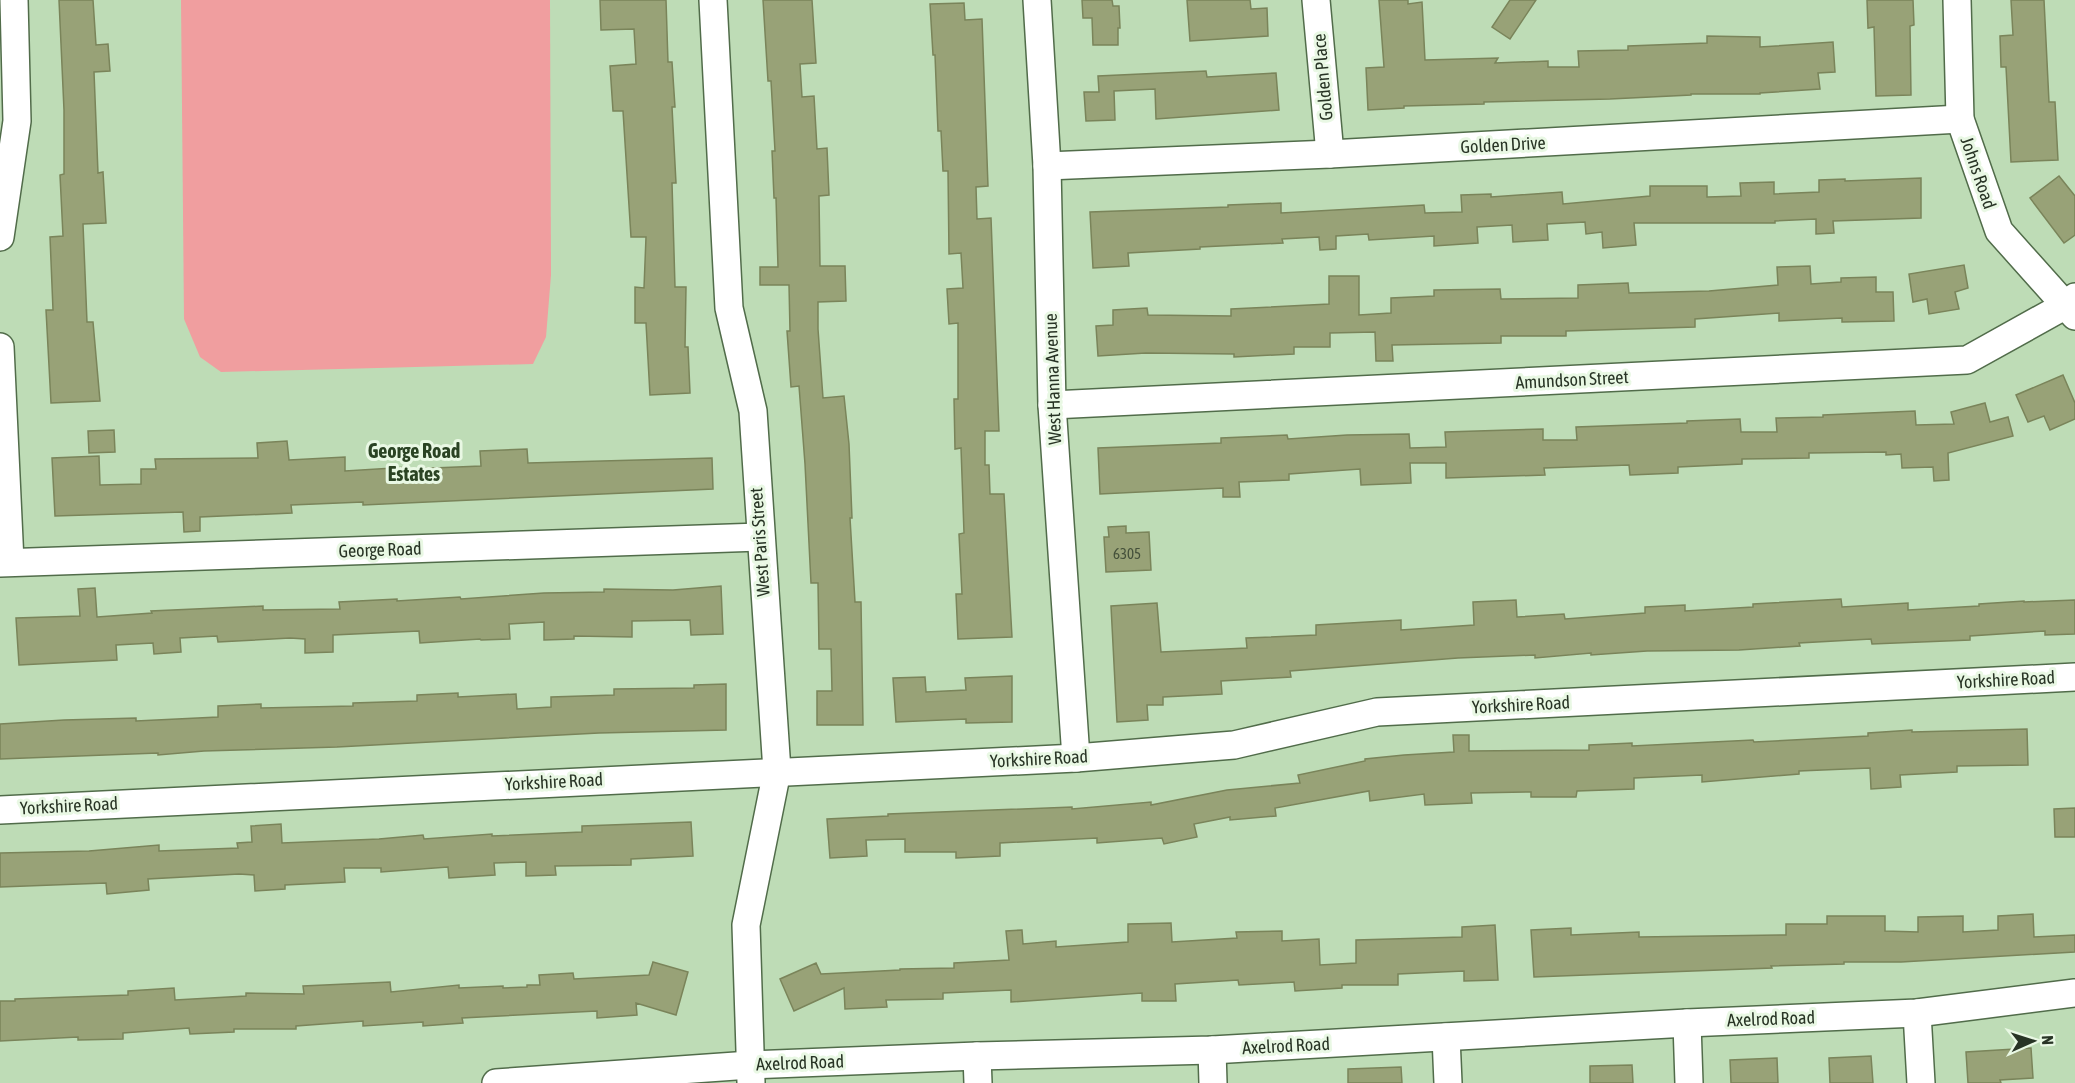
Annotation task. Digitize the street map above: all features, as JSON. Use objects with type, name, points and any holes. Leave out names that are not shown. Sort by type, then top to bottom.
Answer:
[{"type":"street","points":[[0,237],[17,121],[14,0]]},
{"type":"street","name":"West Paris Street","points":[[713,0],[729,308],[753,411],[777,771],[746,925],[750,1074]]},
{"type":"street","name":"West Hanna Avenue","points":[[1037,0],[1047,166],[1052,405],[1076,758]]},
{"type":"street","name":"Golden Place","points":[[1316,0],[1330,154]]},
{"type":"street","name":"Johns Road","points":[[1957,0],[1960,119],[1999,231],[2072,306]]},
{"type":"street","name":"Golden Drive","points":[[1047,166],[1330,154],[1960,119]]},
{"type":"street","name":"Amundson Street","points":[[1052,405],[1967,360],[2072,306]]},
{"type":"street","points":[[0,347],[5,562]]},
{"type":"street","name":"George Road","points":[[5,562],[760,537]]},
{"type":"street","name":"Yorkshire Road","points":[[0,810],[1076,758],[1234,745],[1377,712],[2075,677]]},
{"type":"street","name":"Axelrod Road","points":[[496,1083],[750,1074],[977,1056],[1212,1050],[1687,1023],[1917,1013],[2075,993]]},
{"type":"street","points":[[1917,1013],[1921,1083]]},
{"type":"street","points":[[1687,1023],[1689,1083]]},
{"type":"street","points":[[1446,1037],[1448,1083]]},
{"type":"street","points":[[1212,1050],[1213,1083]]},
{"type":"street","points":[[977,1056],[978,1083]]},
{"type":"shaded area","points":[[181,0],[550,0],[551,275],[546,337],[533,364],[221,372],[200,357],[184,319]]},
{"type":"building","points":[[59,0],[93,0],[96,45],[108,44],[110,71],[94,72],[98,173],[103,172],[106,223],[83,224],[87,322],[93,322],[100,401],[51,403],[46,310],[53,310],[50,237],[63,236],[60,175],[64,174],[64,110]]},
{"type":"building","points":[[600,0],[666,0],[668,62],[672,62],[675,107],[672,107],[676,183],[672,183],[675,287],[686,287],[685,347],[688,347],[690,393],[650,395],[646,323],[635,323],[635,287],[644,288],[646,237],[631,237],[623,111],[613,111],[610,66],[636,64],[634,29],[601,30]]},
{"type":"building","points":[[763,0],[812,0],[816,63],[800,64],[802,97],[814,96],[817,149],[827,148],[829,195],[819,196],[820,266],[845,266],[846,301],[818,302],[818,329],[823,398],[844,396],[849,444],[852,518],[850,518],[855,602],[861,602],[863,725],[817,725],[817,691],[832,691],[831,649],[819,649],[818,583],[811,583],[799,386],[791,387],[787,331],[790,331],[789,285],[760,285],[760,267],[778,267],[772,151],[775,151]]},
{"type":"building","points":[[1082,0],[1112,0],[1113,6],[1119,6],[1118,45],[1093,45],[1092,18],[1083,18]]},
{"type":"building","points":[[1187,0],[1250,0],[1251,9],[1267,8],[1268,36],[1190,41]]},
{"type":"building","points":[[1379,0],[1408,0],[1408,4],[1422,2],[1425,60],[1498,58],[1495,63],[1548,61],[1548,67],[1579,67],[1578,51],[1628,50],[1628,46],[1707,43],[1707,36],[1760,37],[1760,47],[1833,42],[1835,72],[1818,73],[1820,89],[1760,94],[1691,94],[1610,99],[1484,102],[1484,104],[1404,106],[1404,108],[1368,110],[1366,68],[1384,67]]},
{"type":"building","points":[[1510,0],[1536,0],[1510,39],[1492,27]]},
{"type":"building","points":[[1867,0],[1913,0],[1914,25],[1910,26],[1911,95],[1876,96],[1874,27],[1868,28]]},
{"type":"building","points":[[2011,0],[2044,0],[2049,102],[2055,102],[2058,160],[2011,162],[2006,67],[2001,67],[2000,36],[2013,35]]},
{"type":"building","points":[[964,3],[965,20],[982,19],[988,186],[976,187],[977,219],[991,218],[999,431],[985,431],[985,465],[989,465],[990,494],[1004,494],[1012,637],[958,639],[956,594],[962,594],[959,534],[964,533],[961,448],[955,449],[954,399],[958,399],[958,323],[949,324],[947,289],[963,288],[961,253],[949,254],[948,171],[943,171],[941,131],[938,131],[930,4]]},
{"type":"building","points":[[1206,71],[1207,77],[1276,73],[1279,110],[1156,119],[1155,89],[1114,91],[1115,120],[1086,121],[1084,92],[1099,92],[1098,76]]},
{"type":"building","points":[[2059,176],[2075,196],[2075,235],[2064,243],[2030,198]]},
{"type":"building","points":[[1921,178],[1921,218],[1833,221],[1834,233],[1816,234],[1816,219],[1775,221],[1775,223],[1634,223],[1636,245],[1603,248],[1602,232],[1586,234],[1585,222],[1547,224],[1548,240],[1513,242],[1512,225],[1477,227],[1478,243],[1434,246],[1434,236],[1369,240],[1368,234],[1336,236],[1336,249],[1320,250],[1319,237],[1282,239],[1283,243],[1128,253],[1129,266],[1093,268],[1090,212],[1281,203],[1281,213],[1424,205],[1425,213],[1462,212],[1461,195],[1491,194],[1491,197],[1562,192],[1563,204],[1650,196],[1650,186],[1707,186],[1707,197],[1741,196],[1740,183],[1774,182],[1774,194],[1819,192],[1819,180]]},
{"type":"building","points":[[1964,265],[1968,288],[1955,292],[1959,309],[1929,314],[1927,299],[1913,302],[1909,274]]},
{"type":"building","points":[[1810,266],[1811,284],[1841,282],[1841,278],[1876,277],[1876,292],[1893,292],[1894,321],[1842,322],[1842,318],[1779,321],[1779,313],[1695,319],[1695,327],[1566,331],[1566,336],[1501,336],[1501,343],[1392,345],[1393,361],[1376,361],[1375,332],[1330,333],[1330,347],[1294,347],[1294,354],[1234,357],[1234,354],[1146,353],[1098,356],[1096,326],[1113,325],[1113,310],[1147,308],[1148,315],[1231,316],[1231,309],[1329,304],[1329,276],[1359,276],[1359,315],[1391,313],[1391,298],[1434,296],[1434,290],[1500,289],[1501,299],[1578,298],[1578,285],[1628,283],[1629,293],[1709,291],[1778,285],[1777,267]]},
{"type":"building","points":[[2063,375],[2075,403],[2075,419],[2050,430],[2044,416],[2028,422],[2016,395]]},
{"type":"building","points":[[1985,403],[1990,422],[2008,417],[2013,436],[1948,453],[1949,480],[1934,481],[1933,467],[1902,468],[1901,454],[1886,455],[1886,452],[1809,453],[1809,458],[1742,459],[1742,464],[1678,467],[1678,473],[1630,475],[1629,465],[1544,468],[1545,475],[1446,478],[1446,463],[1410,463],[1411,483],[1361,485],[1360,469],[1289,474],[1289,480],[1239,482],[1240,497],[1223,497],[1223,488],[1100,494],[1098,448],[1221,443],[1221,438],[1287,435],[1288,439],[1409,434],[1410,448],[1446,447],[1445,432],[1543,429],[1543,440],[1577,440],[1576,427],[1740,419],[1741,432],[1777,432],[1776,418],[1915,411],[1916,425],[1954,424],[1951,412]]},
{"type":"building","points":[[114,430],[115,452],[89,453],[88,431]]},
{"type":"building","points":[[287,441],[289,460],[345,457],[345,471],[481,466],[480,451],[527,449],[528,463],[712,458],[713,489],[363,505],[363,502],[291,505],[292,513],[200,517],[200,531],[184,532],[183,512],[55,516],[52,458],[99,456],[100,485],[141,484],[141,469],[156,469],[155,459],[258,458],[257,443]]},
{"type":"building","points":[[1126,526],[1126,533],[1149,532],[1151,570],[1106,572],[1104,537],[1109,537],[1108,527]]},
{"type":"building","points":[[721,586],[723,634],[691,635],[690,620],[632,621],[632,637],[574,636],[574,639],[544,640],[544,622],[509,624],[510,639],[420,643],[419,631],[333,635],[333,652],[305,653],[305,639],[218,642],[217,636],[180,638],[181,652],[154,654],[153,643],[116,645],[117,660],[19,665],[16,618],[80,616],[78,589],[95,588],[97,617],[152,613],[151,611],[263,606],[263,610],[340,609],[339,602],[460,597],[461,599],[544,593],[604,592],[604,589],[673,590]]},
{"type":"building","points":[[1841,599],[1842,607],[1908,603],[1908,610],[2024,601],[2075,600],[2075,634],[2045,635],[2045,631],[1970,636],[1970,640],[1872,644],[1871,639],[1799,643],[1800,646],[1739,650],[1647,651],[1591,655],[1591,653],[1535,658],[1535,655],[1458,658],[1290,671],[1291,677],[1221,681],[1222,694],[1163,697],[1163,705],[1147,705],[1148,720],[1117,722],[1111,606],[1157,603],[1161,652],[1247,648],[1246,638],[1316,635],[1316,625],[1401,620],[1401,630],[1474,625],[1473,602],[1516,600],[1517,617],[1564,614],[1565,619],[1645,613],[1645,607],[1685,605],[1685,611]]},
{"type":"building","points":[[1012,676],[1012,722],[966,723],[966,719],[896,722],[893,678],[925,677],[926,692],[966,690],[965,678]]},
{"type":"building","points":[[726,684],[726,730],[599,733],[158,755],[158,753],[0,759],[0,724],[64,720],[136,718],[136,721],[218,717],[218,706],[261,704],[261,708],[353,706],[353,703],[417,701],[417,695],[458,693],[458,697],[516,694],[517,709],[551,707],[551,697],[614,695],[614,689],[694,688],[694,685]]},
{"type":"building","points":[[2027,729],[2028,765],[1957,766],[1957,772],[1900,775],[1901,787],[1871,789],[1870,768],[1799,771],[1799,774],[1702,782],[1702,775],[1634,778],[1634,789],[1577,791],[1576,797],[1531,797],[1531,792],[1471,793],[1472,803],[1425,805],[1424,794],[1370,801],[1369,791],[1275,808],[1276,816],[1230,820],[1230,817],[1194,824],[1197,837],[1164,844],[1162,838],[1097,843],[1097,838],[1000,843],[1000,856],[956,858],[956,852],[905,852],[905,839],[866,840],[867,856],[830,858],[827,819],[888,816],[888,814],[1072,807],[1072,809],[1151,802],[1151,805],[1227,790],[1300,783],[1298,775],[1365,761],[1365,759],[1454,752],[1453,735],[1469,735],[1469,751],[1589,750],[1589,745],[1632,743],[1632,746],[1753,740],[1754,742],[1868,736],[1868,733],[1912,730],[1912,732]]},
{"type":"building","points":[[2075,808],[2075,837],[2055,837],[2054,809]]},
{"type":"building","points":[[691,822],[693,856],[631,859],[631,865],[555,866],[556,875],[526,876],[526,862],[494,863],[495,875],[449,878],[448,867],[381,872],[381,868],[344,868],[345,882],[285,885],[285,889],[255,891],[254,875],[239,874],[148,879],[149,890],[107,894],[106,883],[0,887],[0,853],[89,851],[159,845],[159,851],[238,848],[237,843],[252,842],[251,826],[281,824],[282,843],[423,835],[424,839],[492,834],[492,836],[582,832],[582,826]]},
{"type":"building","points":[[2033,914],[2034,937],[2075,935],[2075,952],[1901,962],[1771,966],[1772,968],[1534,977],[1531,930],[1571,928],[1571,935],[1639,932],[1639,937],[1786,935],[1786,924],[1827,924],[1827,916],[1885,916],[1885,931],[1918,932],[1918,917],[1963,916],[1963,932],[1998,930],[1998,916]]},
{"type":"building","points":[[1171,923],[1172,942],[1237,938],[1236,932],[1282,931],[1282,941],[1319,939],[1320,965],[1356,963],[1356,940],[1462,937],[1462,927],[1495,925],[1498,980],[1464,981],[1464,971],[1398,974],[1398,985],[1342,985],[1342,988],[1295,991],[1294,982],[1239,985],[1238,980],[1175,984],[1176,1001],[1142,1001],[1142,993],[1011,1002],[1011,990],[943,993],[943,999],[886,1000],[887,1007],[845,1009],[844,988],[794,1011],[780,979],[816,963],[821,974],[954,968],[954,963],[1009,960],[1006,931],[1022,930],[1023,944],[1056,941],[1056,947],[1128,942],[1128,924]]},
{"type":"building","points":[[653,962],[688,972],[676,1015],[636,1003],[637,1015],[597,1018],[597,1011],[462,1018],[463,1023],[423,1026],[423,1022],[363,1026],[363,1021],[296,1026],[296,1029],[234,1029],[234,1032],[190,1034],[189,1028],[123,1033],[123,1039],[78,1040],[78,1037],[0,1041],[0,1001],[15,1001],[15,999],[128,995],[128,991],[174,988],[175,1000],[246,996],[246,993],[304,994],[303,986],[390,982],[391,992],[459,985],[459,988],[527,987],[527,985],[540,985],[539,975],[573,973],[574,979],[649,975]]},
{"type":"building","points":[[2031,1048],[2033,1078],[2000,1080],[2001,1083],[1968,1083],[1966,1052]]},
{"type":"building","points":[[1871,1056],[1873,1083],[1830,1083],[1829,1058]]},
{"type":"building","points":[[1777,1058],[1778,1083],[1731,1083],[1730,1060]]},
{"type":"building","points":[[1632,1065],[1633,1083],[1590,1083],[1590,1066]]},
{"type":"building","points":[[1401,1067],[1402,1083],[1348,1083],[1348,1069]]},
{"type":"district","name":"George Road Estates","points":[[414,462]]}]
